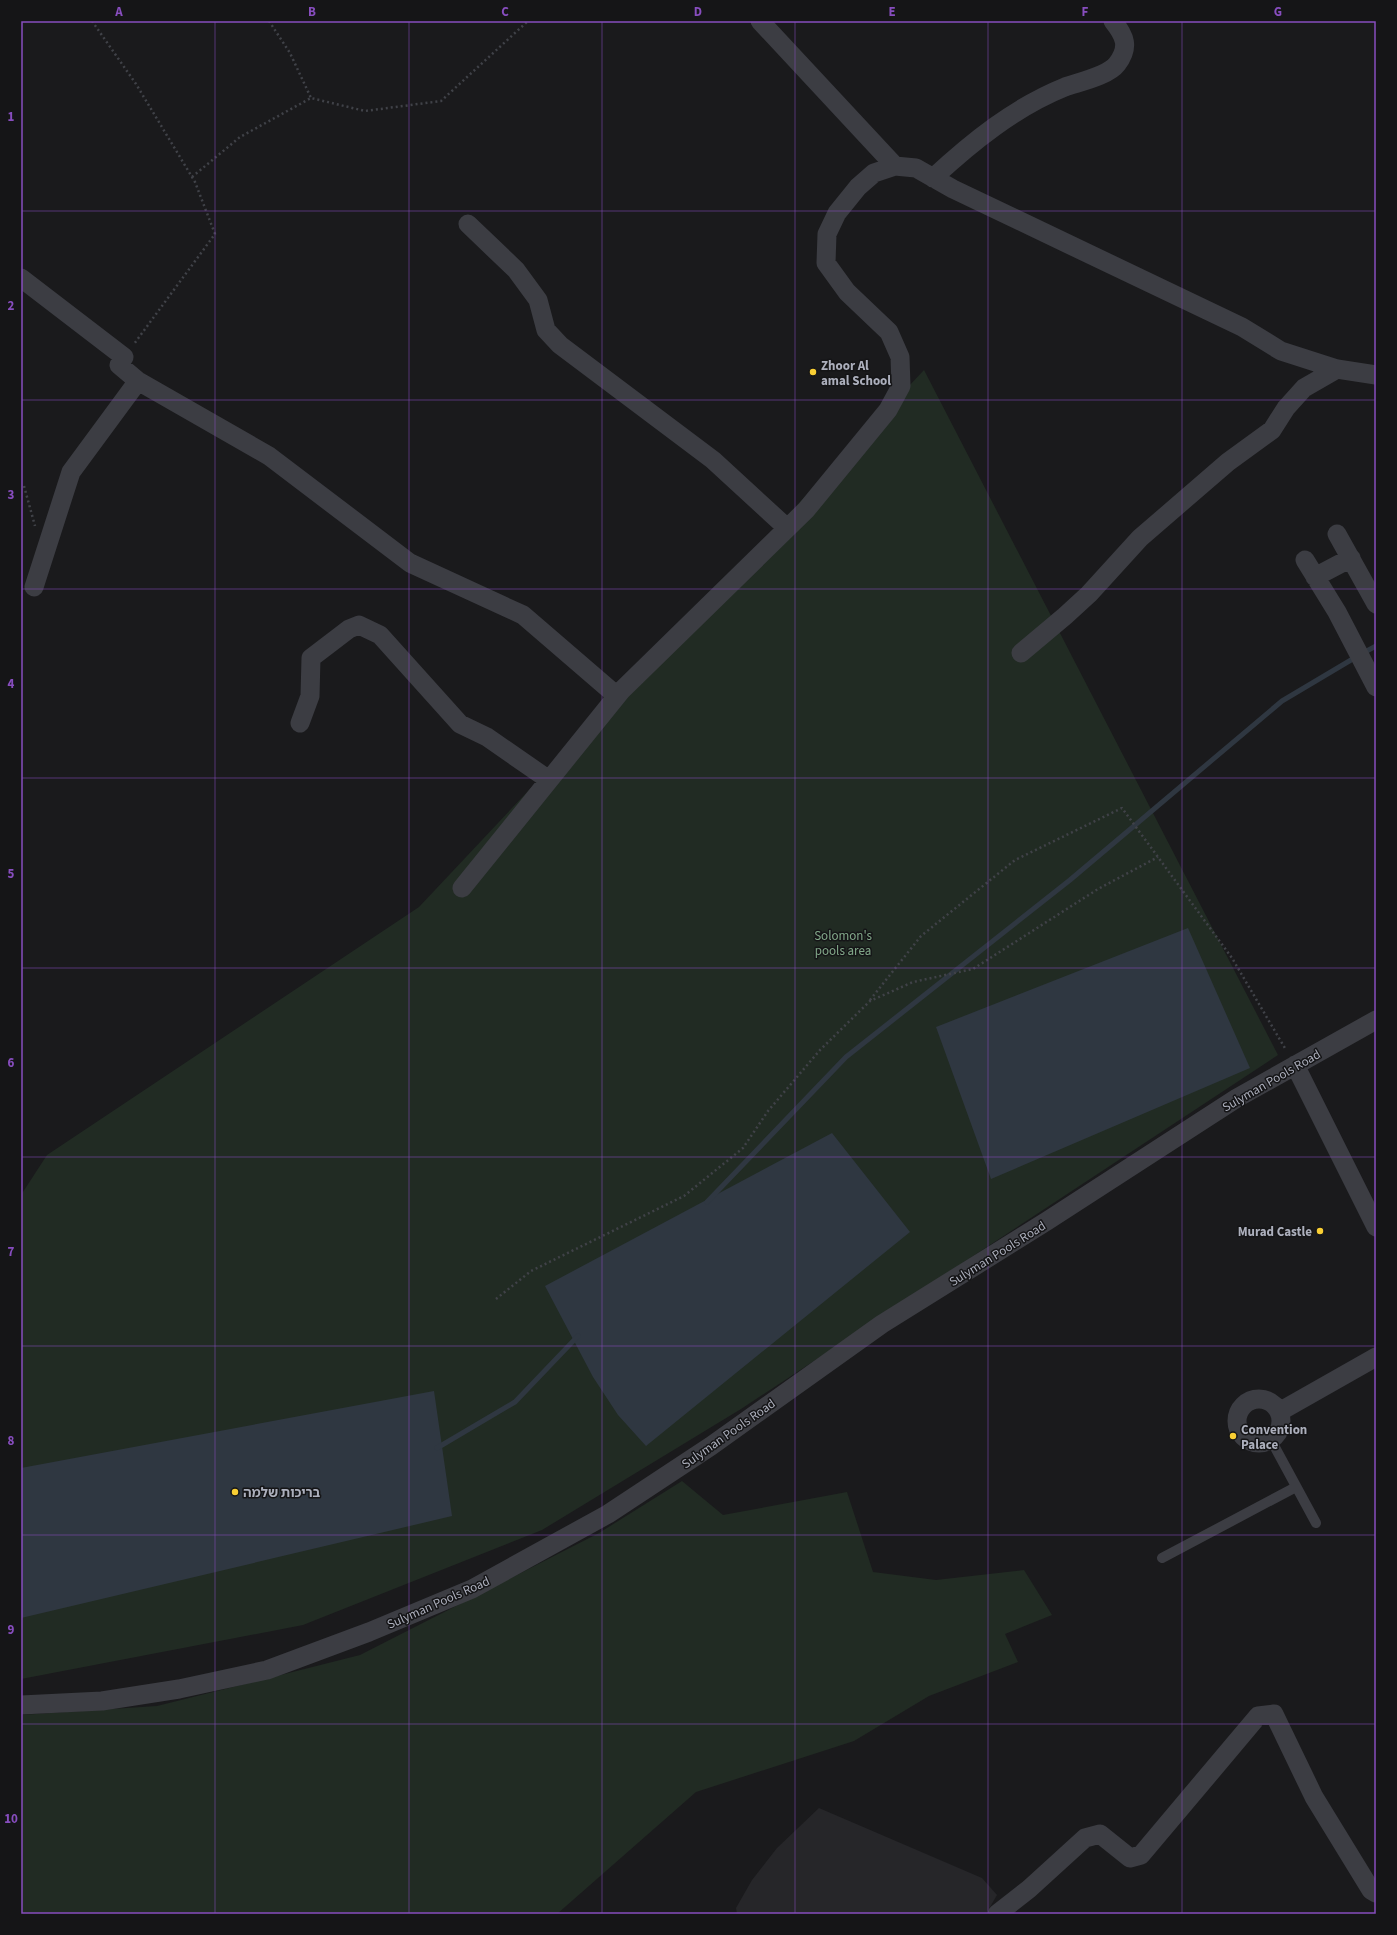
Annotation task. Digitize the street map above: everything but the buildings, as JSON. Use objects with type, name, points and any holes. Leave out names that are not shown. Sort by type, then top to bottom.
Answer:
[{"type":"street","points":[[760,21],[895,166]]},
{"type":"street","points":[[933,178],[985,133],[1021,110],[1052,92],[1106,73],[1116,66],[1123,55],[1124,46],[1123,35],[1113,21]]},
{"type":"street","points":[[462,888],[617,696],[806,510],[888,410],[901,386],[900,357],[889,332],[847,292],[826,263],[827,234],[841,208],[858,187],[874,173],[895,166],[916,168],[933,178],[1242,327],[1281,351],[1337,369],[1376,375]]},
{"type":"street","points":[[468,224],[516,270],[538,300],[546,330],[560,345],[713,460],[788,528]]},
{"type":"street","points":[[21,278],[124,357],[119,365],[138,381],[269,456],[410,563],[523,615],[617,696]]},
{"type":"street","points":[[1021,653],[1084,598],[1140,538],[1228,462],[1272,430],[1286,408],[1304,388],[1337,369]]},
{"type":"street","points":[[34,587],[71,472],[138,381]]},
{"type":"street","points":[[1337,534],[1376,604]]},
{"type":"street","points":[[1315,577],[1351,558]]},
{"type":"street","points":[[1305,560],[1337,612],[1376,687]]},
{"type":"street","points":[[300,723],[310,696],[311,658],[349,629],[359,625],[380,635],[460,724],[487,737],[549,780]]},
{"type":"street","name":"Sulyman Pools Road","points":[[21,1705],[102,1701],[180,1689],[267,1670],[369,1632],[472,1589],[608,1514],[710,1446],[882,1324],[1048,1221],[1237,1098],[1376,1020]]},
{"type":"street","points":[[1295,1065],[1376,1227]]},
{"type":"street","points":[[1279,1412],[1376,1357]]},
{"type":"street","points":[[1254,1399],[1269,1402],[1279,1412],[1280,1428],[1271,1440],[1257,1443],[1244,1438],[1237,1426],[1238,1413],[1242,1407],[1254,1399]]},
{"type":"street","points":[[996,1914],[1029,1890],[1085,1838],[1100,1834],[1130,1858],[1140,1856],[1258,1716],[1274,1714],[1314,1797],[1371,1890],[1376,1893]]},
{"type":"lane","points":[[1271,1440],[1316,1523]]},
{"type":"lane","points":[[1162,1558],[1296,1487]]},
{"type":"path","points":[[92,21],[136,84],[192,177],[215,234],[124,357]]},
{"type":"path","points":[[269,21],[290,53],[311,98]]},
{"type":"path","points":[[192,177],[240,137],[311,98],[365,111],[441,101],[528,21]]},
{"type":"path","points":[[24,486],[35,526],[45,553]]},
{"type":"path","points":[[496,1299],[531,1271],[684,1196],[743,1148],[768,1111],[781,1095],[820,1050],[870,1000],[922,936],[1015,860],[1122,808],[1232,958],[1295,1065]]},
{"type":"path","points":[[870,1000],[913,982],[973,969],[1098,889],[1158,857]]},
{"type":"shaded area","points":[[1188,928],[1250,1068],[991,1179],[936,1027]]},
{"type":"shaded area","points":[[832,1133],[910,1232],[646,1446],[618,1415],[593,1377],[545,1286]]},
{"type":"shaded area","name":"בריכות שלמה","points":[[434,1391],[452,1516],[21,1618],[21,1468]]},
{"type":"shaded area","points":[[819,1808],[982,1878],[997,1895],[986,1914],[737,1914],[736,1908],[752,1880],[777,1848]]},
{"type":"green space","name":"Solomon's pools area","points":[[924,370],[1278,1055],[741,1409],[542,1530],[303,1625],[21,1679],[21,1195],[47,1155],[419,907]]},
{"type":"green space","points":[[682,1481],[723,1515],[847,1492],[873,1572],[936,1580],[1024,1570],[1052,1615],[1005,1634],[1018,1662],[929,1696],[854,1741],[696,1792],[557,1914],[21,1914],[21,1715],[157,1706],[360,1655],[599,1533]]},
{"type":"waterway","points":[[1363,653],[1376,646]]},
{"type":"waterway","points":[[707,1202],[846,1057],[1070,880],[1282,701],[1356,657]]},
{"type":"waterway","points":[[437,1448],[515,1402],[578,1336]]},
{"type":"place","name":"Zhoor Al amal School","points":[[813,372]]},
{"type":"place","name":"Murad Castle","points":[[1320,1231]]},
{"type":"place","name":"Convention Palace","points":[[1233,1436]]},
{"type":"place","name":"בריכות שלמה","points":[[235,1492]]}]
